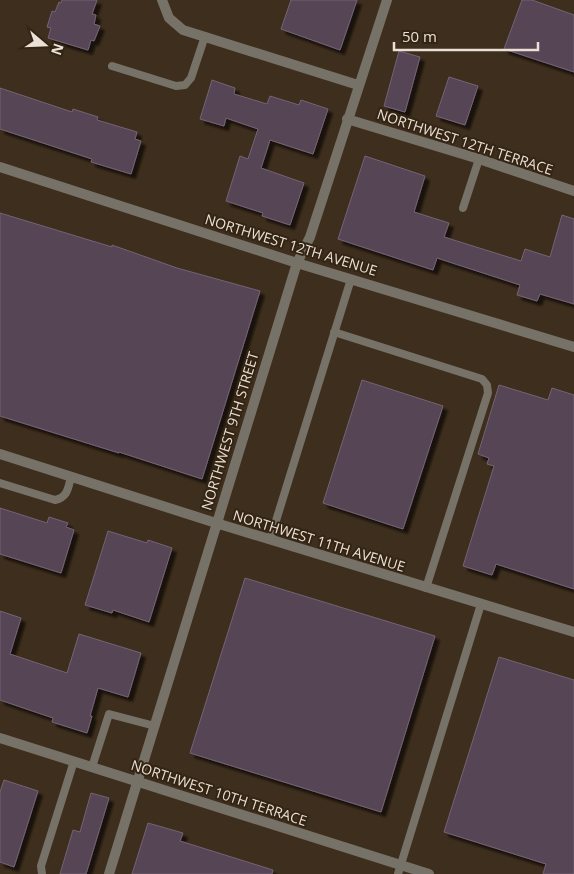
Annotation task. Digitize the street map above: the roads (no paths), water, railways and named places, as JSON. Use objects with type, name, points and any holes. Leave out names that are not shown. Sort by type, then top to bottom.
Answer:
[{"type":"street","name":"NORTHWEST 9TH STREET","points":[[109,874],[298,263],[310,237],[387,0]]},
{"type":"street","points":[[163,3],[169,18],[183,30],[358,85]]},
{"type":"street","name":"NORTHWEST 12TH TERRACE","points":[[347,119],[479,159],[574,191]]},
{"type":"street","name":"NORTHWEST 12TH AVENUE","points":[[0,167],[298,263],[574,347]]},
{"type":"street","name":"NORTHWEST 11TH AVENUE","points":[[0,454],[216,524],[574,632]]},
{"type":"street","name":"NORTHWEST 10TH TERRACE","points":[[0,738],[138,781],[399,870],[429,874]]},
{"type":"lane","points":[[112,66],[176,86],[185,84],[191,78],[205,36]]},
{"type":"lane","points":[[463,208],[479,159]]},
{"type":"lane","points":[[270,540],[351,278]]},
{"type":"lane","points":[[334,332],[482,379],[487,385],[488,393],[426,588]]},
{"type":"lane","points":[[0,483],[55,500],[62,498],[66,494],[71,477]]},
{"type":"lane","points":[[399,870],[481,604]]},
{"type":"lane","points":[[92,767],[109,714],[155,726]]},
{"type":"lane","points":[[42,874],[41,866],[74,761]]}]
